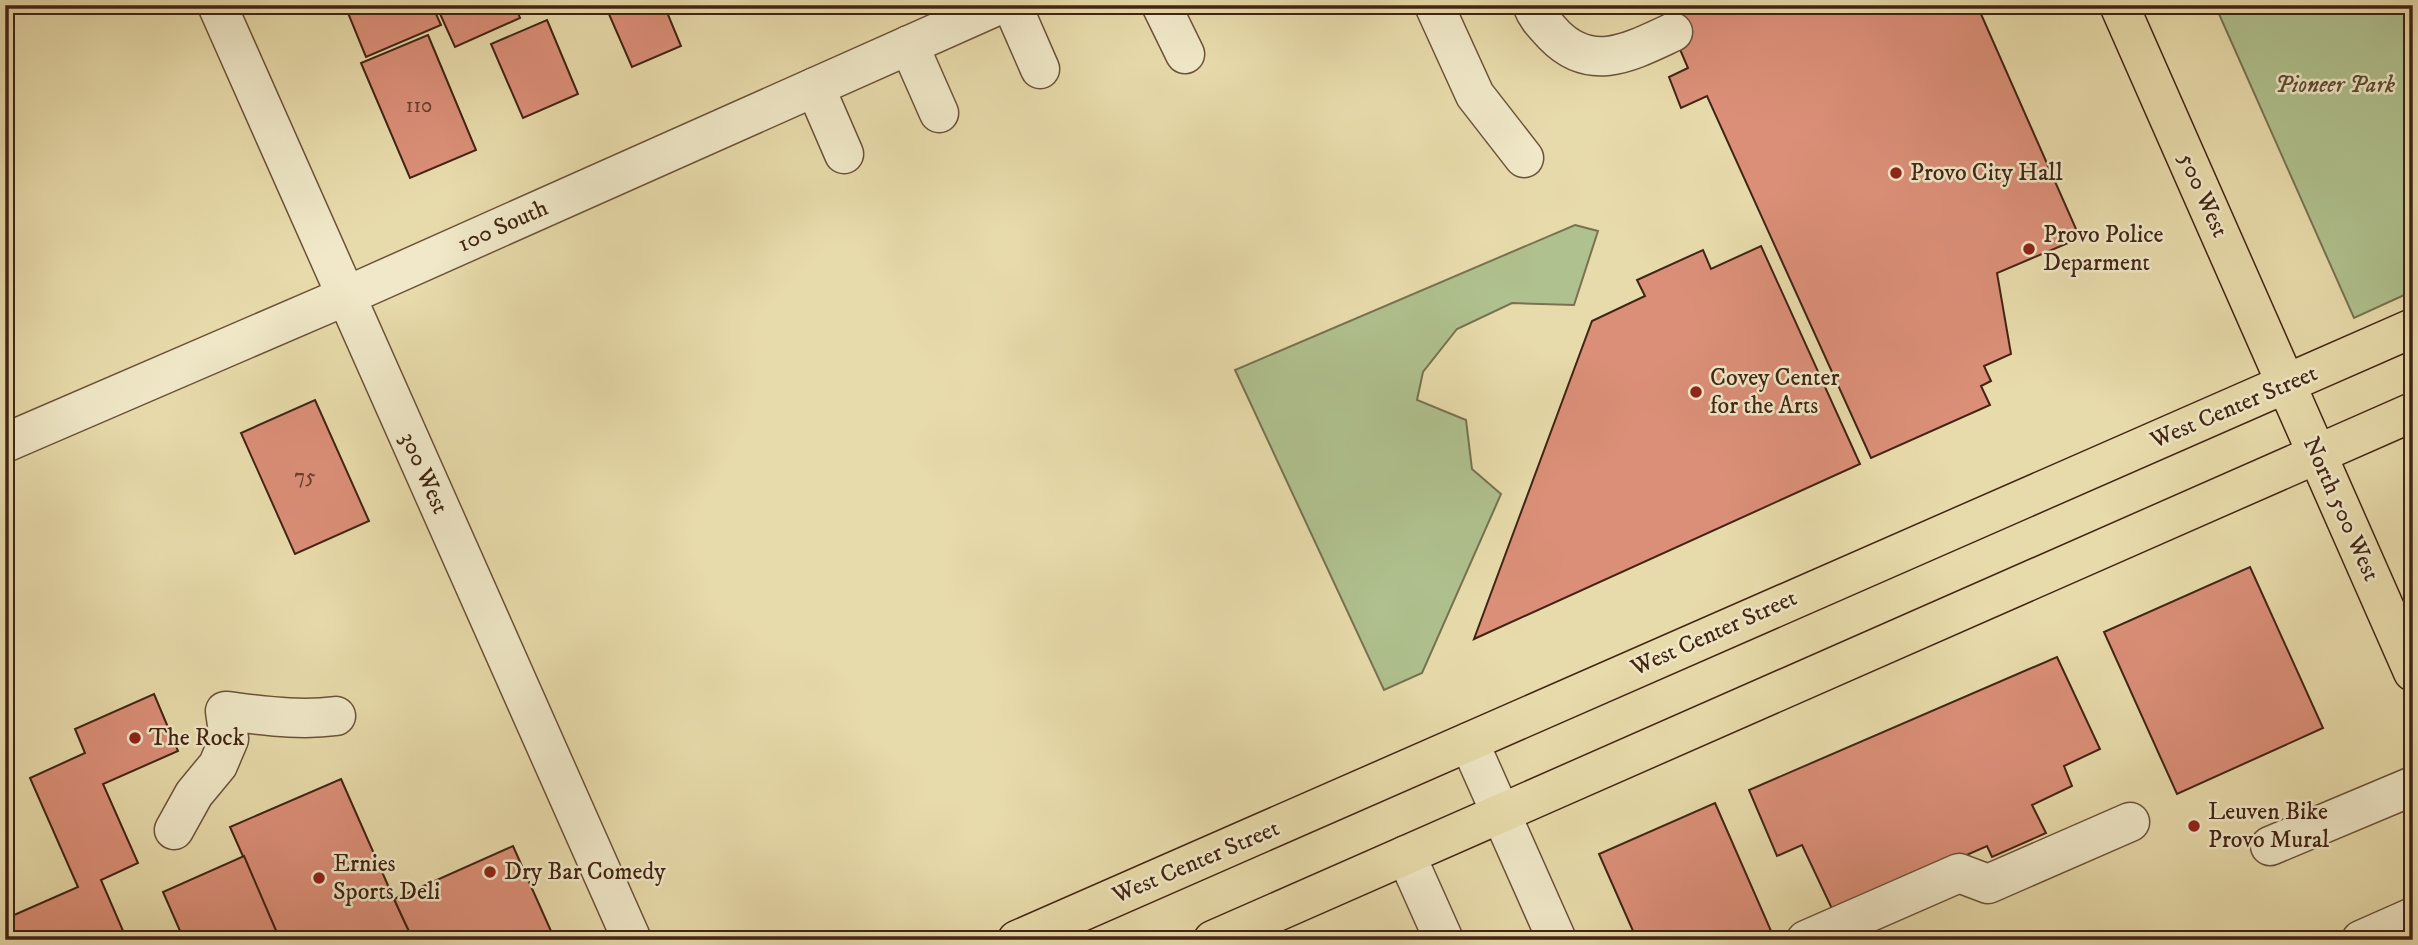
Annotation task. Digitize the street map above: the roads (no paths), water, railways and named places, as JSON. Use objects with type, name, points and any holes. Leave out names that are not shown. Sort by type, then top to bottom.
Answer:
[{"type":"main road","name":"500 West","points":[[2119,5],[2287,385]]},
{"type":"main road","name":"West Center Street","points":[[1017,940],[1835,579],[2413,328]]},
{"type":"main road","name":"North 500 West","points":[[2287,385],[2413,672]]},
{"type":"main road","points":[[1213,940],[2413,412]]},
{"type":"street","name":"300 West","points":[[217,5],[632,940]]},
{"type":"street","name":"100 South","points":[[5,443],[346,296],[999,5]]},
{"type":"street","points":[[1012,5],[1040,69]]},
{"type":"street","points":[[1161,5],[1185,54]]},
{"type":"street","points":[[1434,5],[1475,95],[1524,158]]},
{"type":"street","points":[[1532,5],[1537,18],[1566,47],[1597,58],[1632,51],[1673,33]]},
{"type":"street","points":[[909,45],[939,113]]},
{"type":"street","points":[[815,87],[844,154]]},
{"type":"street","points":[[174,830],[194,794],[218,765],[229,739],[225,711],[288,718],[336,716]]},
{"type":"street","points":[[1469,742],[1558,940]]},
{"type":"street","points":[[2270,846],[2413,786]]},
{"type":"street","points":[[1806,940],[1959,873],[1988,884],[2130,822]]},
{"type":"street","points":[[1406,855],[1444,940]]},
{"type":"street","points":[[2361,940],[2413,917]]},
{"type":"place","name":"Provo City Hall","points":[[1896,173]]},
{"type":"place","name":"Provo Police Deparment","points":[[2029,249]]},
{"type":"place","name":"Covey Center for the Arts","points":[[1696,392]]},
{"type":"place","name":"The Rock","points":[[135,738]]},
{"type":"place","name":"Leuven Bike Provo Mural","points":[[2194,826]]},
{"type":"place","name":"Dry Bar Comedy","points":[[490,872]]},
{"type":"place","name":"Ernies Sports Deli","points":[[319,878]]},
{"type":"park label","name":"Pioneer Park","points":[[2335,85]]}]
